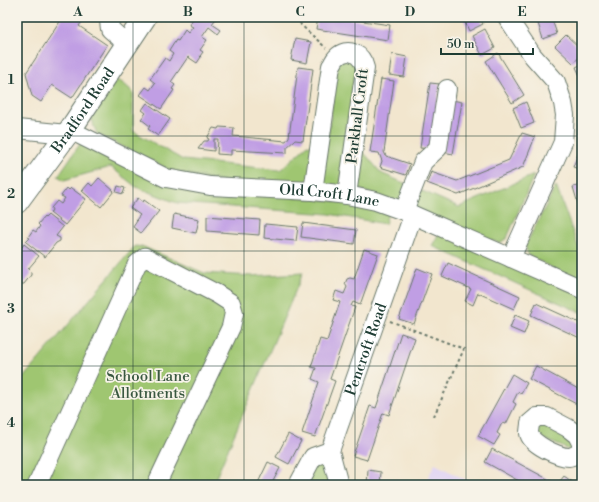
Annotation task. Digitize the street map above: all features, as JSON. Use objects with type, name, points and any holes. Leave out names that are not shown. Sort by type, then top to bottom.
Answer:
[{"type":"main road","name":"Bradford Road","points":[[17,202],[69,132],[146,17]]},
{"type":"street","points":[[112,17],[109,21],[110,28],[127,44]]},
{"type":"street","points":[[507,17],[533,56],[556,82],[564,103],[565,115],[562,142],[511,258]]},
{"type":"street","name":"Parkhall Croft","points":[[314,191],[331,66],[336,58],[346,52],[355,53],[363,60],[365,68],[347,195]]},
{"type":"street","name":"Pencroft Road","points":[[330,451],[378,316],[423,162],[438,148],[446,88]]},
{"type":"street","name":"Old Croft Lane","points":[[17,129],[69,132],[166,178],[210,186],[314,191],[347,195],[376,201],[409,213],[582,289]]},
{"type":"street","points":[[37,485],[137,264],[145,257],[217,294],[231,303],[234,313],[231,326],[156,485]]},
{"type":"street","points":[[298,485],[313,457],[330,451],[338,485]]},
{"type":"path","points":[[298,17],[301,25],[336,58]]},
{"type":"path","points":[[378,316],[464,349],[434,416]]},
{"type":"shaded area","points":[[435,464],[476,485],[424,485]]},
{"type":"green space","points":[[344,58],[361,67],[340,187],[328,187],[322,179],[338,63]]},
{"type":"green space","points":[[116,80],[123,83],[133,92],[133,131],[183,160],[280,170],[308,145],[317,146],[312,176],[303,185],[228,182],[170,170],[97,134],[91,119]]},
{"type":"green space","points":[[80,144],[117,159],[295,197],[351,203],[388,213],[385,224],[329,214],[177,203],[136,187],[111,167],[64,180],[58,176]]},
{"type":"green space","points":[[361,149],[381,173],[459,207],[534,175],[507,238],[500,243],[356,188]]},
{"type":"green space","points":[[556,186],[582,257],[582,283],[529,256],[525,246]]},
{"type":"green space","points":[[439,233],[582,296],[582,313],[432,246]]},
{"type":"green space","name":"School Lane Allotments","points":[[135,246],[144,247],[204,273],[251,276],[303,273],[213,485],[17,485],[17,385]]},
{"type":"green space","points":[[543,422],[575,440],[572,451],[537,436],[535,428]]},
{"type":"green space","points":[[327,459],[332,485],[302,485],[313,464]]},
{"type":"building","points":[[63,17],[85,17],[79,26],[107,45],[72,98],[52,85],[41,102],[32,96],[26,73]]},
{"type":"building","points":[[194,17],[217,17],[212,24],[221,30],[218,34],[209,27],[202,37],[207,40],[200,50],[203,52],[200,56],[201,57],[197,63],[188,57],[171,82],[175,85],[172,89],[174,90],[161,109],[140,95],[146,87],[150,90],[155,83],[150,79],[165,58],[169,61],[173,54],[169,51],[185,30],[188,33],[193,27],[189,25]]},
{"type":"building","points":[[318,17],[337,17],[390,25],[388,40],[316,29]]},
{"type":"building","points":[[463,17],[480,17],[483,24],[469,31]]},
{"type":"building","points":[[536,17],[551,17],[557,34],[543,39]]},
{"type":"building","points":[[485,29],[495,48],[482,55],[472,36]]},
{"type":"building","points":[[566,35],[582,50],[582,55],[573,63],[555,46]]},
{"type":"building","points":[[295,39],[311,42],[307,63],[291,60]]},
{"type":"building","points":[[498,53],[524,95],[512,103],[486,61]]},
{"type":"building","points":[[392,54],[407,57],[404,77],[389,75]]},
{"type":"building","points":[[582,64],[582,80],[576,67]]},
{"type":"building","points":[[298,67],[313,69],[303,141],[295,140],[287,147],[287,153],[231,150],[231,155],[217,154],[218,139],[214,139],[214,151],[198,149],[204,141],[208,141],[209,139],[207,138],[213,128],[218,129],[219,127],[234,128],[233,136],[286,141],[289,137]]},
{"type":"building","points":[[381,79],[394,81],[384,152],[386,156],[410,164],[406,175],[380,167],[382,161],[379,153],[370,152]]},
{"type":"building","points":[[430,83],[440,84],[431,149],[420,148]]},
{"type":"building","points":[[452,100],[462,102],[453,154],[443,152]]},
{"type":"building","points":[[526,102],[534,123],[521,128],[513,108]]},
{"type":"building","points":[[147,103],[170,119],[158,136],[148,129],[150,126],[141,119],[146,113],[142,110]]},
{"type":"building","points":[[522,133],[535,137],[523,167],[458,195],[427,183],[431,172],[457,181],[509,160]]},
{"type":"building","points":[[582,144],[582,170],[573,167]]},
{"type":"building","points":[[99,178],[114,191],[101,207],[82,191],[89,183],[92,186]]},
{"type":"building","points":[[582,185],[582,217],[573,187]]},
{"type":"building","points":[[118,186],[125,188],[123,194],[116,192]]},
{"type":"building","points":[[67,188],[69,190],[71,188],[86,199],[65,225],[50,213],[52,210],[51,208],[57,201],[61,204],[65,198],[61,196]]},
{"type":"building","points":[[138,198],[143,202],[144,200],[159,211],[141,233],[133,227],[140,215],[130,208]]},
{"type":"building","points":[[174,214],[199,219],[196,233],[172,228]]},
{"type":"building","points":[[48,215],[63,227],[56,236],[60,238],[60,241],[56,243],[45,257],[26,242],[30,238],[28,237],[33,230],[36,232],[40,226],[38,224]]},
{"type":"building","points":[[207,216],[260,220],[259,235],[207,231]]},
{"type":"building","points":[[303,223],[356,230],[354,244],[301,237]]},
{"type":"building","points":[[265,224],[298,227],[296,241],[264,238]]},
{"type":"building","points":[[24,244],[39,256],[28,269],[31,272],[31,275],[24,284],[20,284],[17,282],[17,258],[19,256],[17,255],[17,250]]},
{"type":"building","points":[[364,249],[378,254],[360,305],[353,302],[351,306],[355,307],[330,379],[335,381],[315,437],[302,433],[319,382],[312,379],[316,368],[311,367],[320,339],[327,341],[340,302],[333,300],[336,291],[344,294],[347,287],[345,284],[347,279],[354,279]]},
{"type":"building","points":[[448,263],[520,296],[514,309],[478,293],[473,305],[465,301],[471,289],[442,276]]},
{"type":"building","points":[[417,268],[432,274],[414,324],[399,319]]},
{"type":"building","points":[[536,303],[582,324],[582,339],[531,315]]},
{"type":"building","points":[[515,315],[529,321],[524,334],[510,328]]},
{"type":"building","points":[[401,333],[415,338],[389,415],[383,413],[367,460],[353,456],[370,406],[376,408]]},
{"type":"building","points":[[536,366],[582,391],[582,407],[529,379]]},
{"type":"building","points":[[512,374],[527,383],[521,394],[518,392],[513,402],[516,404],[506,424],[502,423],[497,433],[500,435],[494,445],[478,436]]},
{"type":"building","points":[[288,434],[301,441],[289,464],[276,457]]},
{"type":"building","points":[[492,449],[555,483],[554,485],[526,485],[485,462]]},
{"type":"building","points":[[268,462],[280,468],[271,485],[257,485]]},
{"type":"building","points":[[368,470],[381,472],[380,485],[367,485]]},
{"type":"building","points":[[564,476],[577,485],[557,485]]}]
